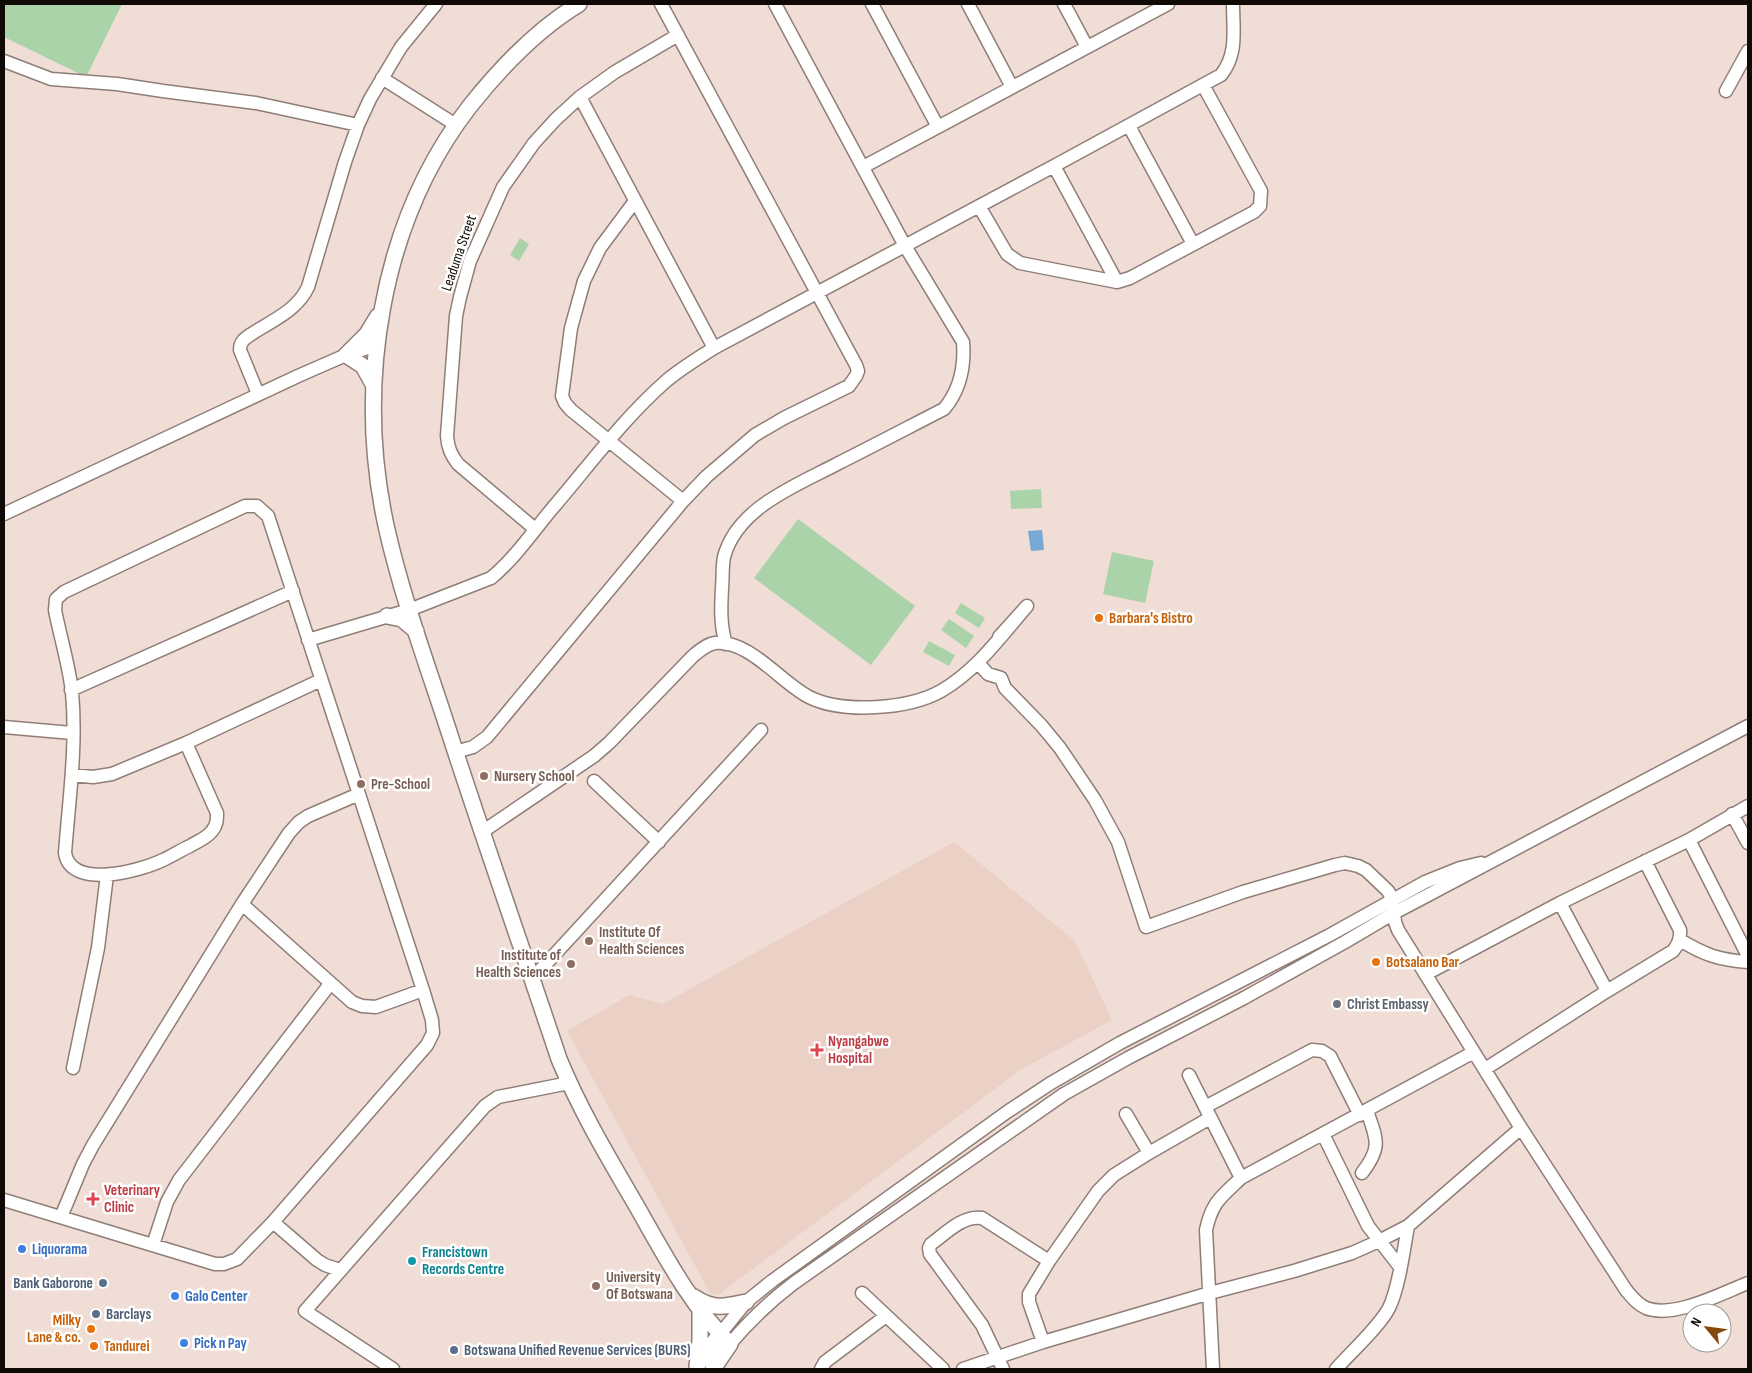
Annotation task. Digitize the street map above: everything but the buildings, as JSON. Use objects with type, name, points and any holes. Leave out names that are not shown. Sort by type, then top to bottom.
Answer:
[{"type":"main road","points":[[579,4],[545,28],[520,49],[485,88],[456,125],[435,158],[410,210],[398,246],[383,309],[377,345],[374,385],[376,460],[387,530],[409,610],[482,832],[569,1083],[671,1266],[700,1308],[725,1339]]},
{"type":"main road","points":[[374,385],[363,366],[346,356],[367,334],[383,309]]},
{"type":"main road","points":[[387,616],[402,619],[416,631]]},
{"type":"main road","points":[[691,1295],[705,1304],[715,1307],[726,1307],[746,1302]]},
{"type":"main road","points":[[696,1368],[700,1341],[700,1308]]},
{"type":"main road","points":[[696,1368],[725,1339]]},
{"type":"main road","points":[[713,1369],[725,1339]]},
{"type":"street","points":[[258,394],[240,350],[240,345],[250,334],[292,309],[304,296],[358,125],[382,78],[401,47],[436,4]]},
{"type":"street","points":[[455,752],[473,748],[487,737],[683,501],[707,476],[755,435],[784,418],[849,386],[858,371],[661,4]]},
{"type":"street","points":[[726,644],[721,620],[723,559],[732,538],[741,525],[775,496],[795,484],[823,472],[944,409],[955,392],[963,365],[963,342],[905,246],[775,4]]},
{"type":"street","points":[[872,4],[938,127]]},
{"type":"street","points":[[968,4],[1012,87]]},
{"type":"street","points":[[1064,4],[1087,47]]},
{"type":"street","points":[[863,167],[1168,4]]},
{"type":"street","points":[[308,640],[409,610],[491,578],[536,529],[609,441],[665,382],[684,367],[714,348],[1221,75],[1228,66],[1233,54],[1233,4]]},
{"type":"street","name":"Leaduma Street","points":[[536,529],[458,464],[448,448],[448,418],[456,316],[470,262],[503,187],[534,143],[580,97],[614,72],[678,35]]},
{"type":"street","points":[[1726,91],[1748,51]]},
{"type":"street","points":[[4,61],[51,79],[117,84],[256,103],[358,125]]},
{"type":"street","points":[[382,78],[456,125]]},
{"type":"street","points":[[979,206],[1007,254],[1020,263],[1116,282],[1130,278],[1254,212],[1260,206],[1261,191],[1203,85]]},
{"type":"street","points":[[580,97],[714,348]]},
{"type":"street","points":[[1128,126],[1193,244]]},
{"type":"street","points":[[1054,166],[1116,282]]},
{"type":"street","points":[[635,200],[600,248],[584,282],[571,328],[562,396],[570,410],[683,501]]},
{"type":"street","points":[[4,514],[258,394],[346,356],[377,345]]},
{"type":"street","points":[[4,1200],[215,1264],[224,1264],[237,1259],[273,1222],[427,1045],[433,1033],[432,1020],[423,990],[268,516],[257,506],[245,506],[59,594],[55,610],[72,690],[72,775],[65,852],[66,860],[71,866],[77,870],[107,875],[130,871],[163,860],[205,837],[216,826],[217,813],[186,743]]},
{"type":"street","points":[[72,690],[293,591]]},
{"type":"street","points":[[482,832],[594,756],[698,652],[714,643],[736,646],[748,651],[797,690],[822,702],[873,708],[926,698],[954,682],[978,662],[1027,606],[999,637]]},
{"type":"street","points":[[978,662],[988,674],[1000,678],[1005,688],[1041,725],[1060,748],[1095,800],[1118,842],[1146,927],[1243,892],[1335,864],[1345,863],[1366,870],[1388,891],[1394,906],[1395,922],[1398,930],[1521,1128],[1635,1301],[1646,1308],[1669,1311],[1695,1304],[1748,1283]]},
{"type":"street","points":[[72,775],[93,777],[112,774],[186,743],[321,680]]},
{"type":"street","points":[[725,1339],[794,1283],[1064,1094],[1345,942],[1425,882],[1460,868],[1493,860],[1748,726]]},
{"type":"street","points":[[4,727],[72,733]]},
{"type":"street","points":[[532,978],[761,730]]},
{"type":"street","points":[[594,781],[659,842]]},
{"type":"street","points":[[61,1217],[93,1145],[242,904],[289,833],[299,822],[308,816],[359,794]]},
{"type":"street","points":[[1426,974],[1560,903],[1689,840],[1748,806]]},
{"type":"street","points":[[1732,814],[1748,844]]},
{"type":"street","points":[[1689,840],[1748,956]]},
{"type":"street","points":[[1484,1069],[1673,951],[1680,940],[1680,930],[1645,861]]},
{"type":"street","points":[[73,1068],[98,948],[107,875]]},
{"type":"street","points":[[1560,903],[1607,991]]},
{"type":"street","points":[[242,904],[352,1002],[376,1006],[423,990]]},
{"type":"street","points":[[725,1339],[746,1302],[772,1281],[1051,1082],[1120,1043],[1292,955],[1394,906]]},
{"type":"street","points":[[1680,940],[1713,958],[1748,962]]},
{"type":"street","points":[[153,1245],[167,1202],[179,1180],[330,984]]},
{"type":"street","points":[[1043,1342],[1029,1302],[1029,1294],[1049,1260],[1106,1182],[1208,1112],[1312,1050],[1322,1051],[1330,1056],[1363,1113],[1376,1145],[1374,1154],[1362,1173]]},
{"type":"street","points":[[1213,1369],[1206,1230],[1210,1214],[1216,1202],[1241,1178],[1474,1052]]},
{"type":"street","points":[[1189,1075],[1241,1178]]},
{"type":"street","points":[[393,1369],[305,1311],[485,1106],[498,1097],[569,1083]]},
{"type":"street","points":[[1126,1114],[1149,1153]]},
{"type":"street","points":[[963,1369],[1000,1364],[1043,1342],[1303,1268],[1352,1253],[1378,1242],[1408,1226],[1521,1128]]},
{"type":"street","points":[[1323,1134],[1368,1226],[1378,1242],[1400,1267]]},
{"type":"street","points":[[1000,1364],[982,1325],[930,1254],[929,1248],[931,1244],[974,1216],[982,1218],[1049,1260]]},
{"type":"street","points":[[273,1222],[317,1260],[340,1270]]},
{"type":"street","points":[[1336,1369],[1389,1308],[1394,1294],[1408,1226]]},
{"type":"street","points":[[862,1293],[943,1369]]},
{"type":"street","points":[[821,1369],[825,1362],[886,1316]]},
{"type":"shaded area","name":"Nyangabwe Hospital","points":[[954,842],[1075,941],[1112,1020],[1022,1069],[718,1295],[710,1293],[567,1031],[629,995],[663,1004]]},
{"type":"green space","points":[[4,4],[122,4],[86,77],[4,37]]},
{"type":"green space","points":[[520,238],[529,244],[519,261],[510,255]]},
{"type":"green space","points":[[1041,489],[1042,508],[1011,509],[1010,491]]},
{"type":"green space","points":[[798,519],[915,606],[871,665],[754,578]]},
{"type":"green space","points":[[1112,552],[1154,561],[1145,603],[1103,594]]},
{"type":"green space","points":[[961,603],[985,618],[979,628],[955,613]]},
{"type":"green space","points":[[949,619],[974,636],[966,648],[941,630]]},
{"type":"green space","points":[[929,641],[955,655],[949,666],[923,652]]},
{"type":"water","points":[[1042,530],[1044,550],[1031,551],[1028,531]]},
{"type":"place","name":"Barbara's Bistro","points":[[1099,618]]},
{"type":"place","name":"Nursery School","points":[[484,776]]},
{"type":"place","name":"Pre-School","points":[[361,784]]},
{"type":"place","name":"Institute Of Health Sciences","points":[[589,941]]},
{"type":"place","name":"Botsalano Bar","points":[[1376,962]]},
{"type":"place","name":"Institute of Health Sciences","points":[[571,964]]},
{"type":"place","name":"Christ Embassy","points":[[1337,1004]]},
{"type":"place","name":"Nyangabwe Hospital","points":[[817,1050]]},
{"type":"place","name":"Veterinary Clinic","points":[[93,1199]]},
{"type":"place","name":"Liquorama","points":[[22,1249]]},
{"type":"place","name":"Francistown Records Centre","points":[[412,1261]]},
{"type":"place","name":"Bank Gaborone","points":[[103,1283]]},
{"type":"place","name":"University Of Botswana","points":[[596,1286]]},
{"type":"place","name":"Galo Center","points":[[175,1296]]},
{"type":"place","name":"Barclays","points":[[96,1314]]},
{"type":"place","name":"Milky Lane & co.","points":[[91,1329]]},
{"type":"place","name":"Pick n Pay","points":[[184,1343]]},
{"type":"place","name":"Tandurei","points":[[94,1346]]},
{"type":"place","name":"Botswana Unified Revenue Services (BURS)","points":[[454,1350]]}]
